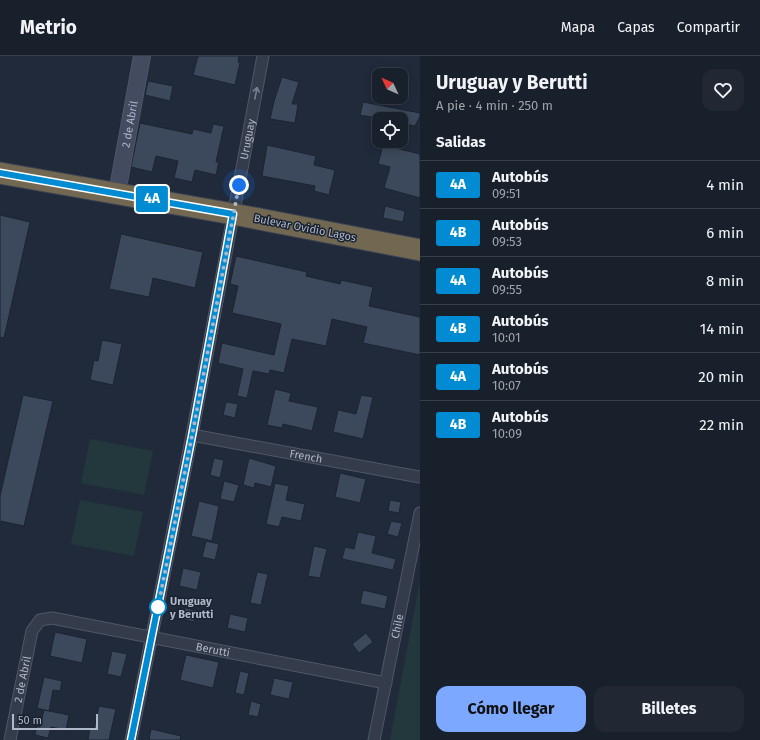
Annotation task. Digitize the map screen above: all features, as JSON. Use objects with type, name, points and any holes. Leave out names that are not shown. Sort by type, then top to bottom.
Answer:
[{"type":"highway","name":"Bulevar Ovidio Lagos","points":[[0,173],[233,214],[420,250]]},
{"type":"main road","name":"2 de Abril","points":[[117,193],[142,56]]},
{"type":"street","name":"Uruguay","points":[[131,740],[192,436],[263,56]]},
{"type":"street","name":"French","points":[[192,436],[420,477]]},
{"type":"street","name":"Chile","points":[[374,740],[420,513]]},
{"type":"street","name":"Berutti","points":[[40,620],[52,618],[386,683]]},
{"type":"street","name":"2 de Abril","points":[[10,740],[32,631],[40,620]]},
{"type":"green space","points":[[90,439],[153,451],[144,495],[81,483]]},
{"type":"green space","points":[[80,500],[143,512],[134,556],[71,544]]},
{"type":"green space","points":[[420,581],[420,740],[390,740]]},
{"type":"building","points":[[198,56],[239,56],[238,62],[240,63],[235,85],[193,75]]},
{"type":"building","points":[[282,77],[299,82],[292,104],[298,104],[295,123],[270,119]]},
{"type":"building","points":[[148,81],[173,86],[170,101],[145,95]]},
{"type":"building","points":[[363,102],[420,113],[415,126],[408,124],[408,112],[372,112],[372,117],[360,115]]},
{"type":"building","points":[[140,123],[192,134],[193,129],[211,133],[213,124],[224,126],[216,162],[219,162],[216,175],[195,170],[192,182],[174,178],[178,161],[156,156],[152,172],[131,167]]},
{"type":"building","points":[[267,145],[316,156],[314,165],[335,170],[329,195],[314,191],[315,186],[262,176]]},
{"type":"building","points":[[382,148],[395,148],[420,154],[420,198],[384,188],[390,167],[378,164]]},
{"type":"building","points":[[385,206],[405,211],[403,222],[383,218]]},
{"type":"building","points":[[0,215],[30,222],[4,338],[0,337]]},
{"type":"building","points":[[121,234],[203,252],[195,288],[153,278],[149,297],[109,289]]},
{"type":"building","points":[[236,256],[307,272],[306,276],[340,284],[341,280],[373,287],[369,306],[420,317],[420,355],[363,343],[367,327],[332,319],[326,346],[292,339],[284,373],[270,370],[269,374],[253,371],[247,398],[237,396],[243,369],[218,363],[222,343],[274,355],[281,324],[232,313],[238,286],[230,284]]},
{"type":"building","points":[[102,340],[122,344],[113,385],[90,380],[94,360],[98,361]]},
{"type":"building","points":[[275,389],[291,393],[289,401],[318,407],[312,431],[283,424],[282,428],[267,425]]},
{"type":"building","points":[[23,395],[53,401],[24,526],[0,521],[0,496]]},
{"type":"building","points":[[361,395],[373,397],[363,439],[333,432],[338,410],[356,414]]},
{"type":"building","points":[[226,402],[238,404],[235,418],[223,415]]},
{"type":"building","points":[[214,458],[224,460],[220,478],[210,475]]},
{"type":"building","points":[[249,458],[276,466],[271,487],[255,483],[254,488],[243,485]]},
{"type":"building","points":[[340,473],[366,479],[360,503],[335,497]]},
{"type":"building","points":[[224,481],[239,485],[234,502],[220,499]]},
{"type":"building","points":[[275,483],[289,486],[286,500],[305,504],[301,521],[282,517],[279,527],[266,524]]},
{"type":"building","points":[[390,500],[401,502],[399,513],[388,511]]},
{"type":"building","points":[[199,501],[219,506],[212,541],[191,536]]},
{"type":"building","points":[[391,521],[402,523],[398,537],[387,534]]},
{"type":"building","points":[[358,532],[376,536],[372,553],[396,559],[393,570],[342,559],[345,547],[354,549]]},
{"type":"building","points":[[206,541],[219,544],[215,560],[202,557]]},
{"type":"building","points":[[314,546],[327,549],[320,578],[308,576]]},
{"type":"building","points":[[183,568],[201,572],[197,590],[179,586]]},
{"type":"building","points":[[257,572],[268,574],[261,605],[250,603]]},
{"type":"building","points":[[363,590],[388,596],[385,609],[360,604]]},
{"type":"building","points":[[185,608],[196,610],[194,622],[182,619]]},
{"type":"building","points":[[230,614],[248,618],[245,632],[227,628]]},
{"type":"building","points":[[55,632],[87,639],[82,663],[50,656]]},
{"type":"building","points":[[366,633],[373,642],[359,653],[352,644]]},
{"type":"building","points":[[112,651],[127,654],[121,677],[107,674]]},
{"type":"building","points":[[186,655],[219,662],[213,688],[180,680]]},
{"type":"building","points":[[240,671],[249,673],[244,695],[235,693]]},
{"type":"building","points":[[44,677],[62,681],[60,691],[53,690],[49,711],[37,708]]},
{"type":"building","points":[[274,678],[293,682],[289,699],[270,695]]},
{"type":"building","points":[[251,701],[261,704],[258,717],[248,715]]},
{"type":"building","points":[[99,706],[116,709],[109,740],[88,740],[90,728],[94,729]]},
{"type":"building","points":[[44,710],[69,715],[66,730],[51,727],[48,738],[35,735],[37,726],[40,727]]},
{"type":"building","points":[[151,729],[181,736],[180,740],[149,740]]},
{"type":"bus line","name":"4A","points":[[0,173],[233,214],[192,436],[131,740]]},
{"type":"place","name":"Uruguay y Berutti","points":[[158,607]]},
{"type":"route","points":[[158,607],[239,185]]}]
